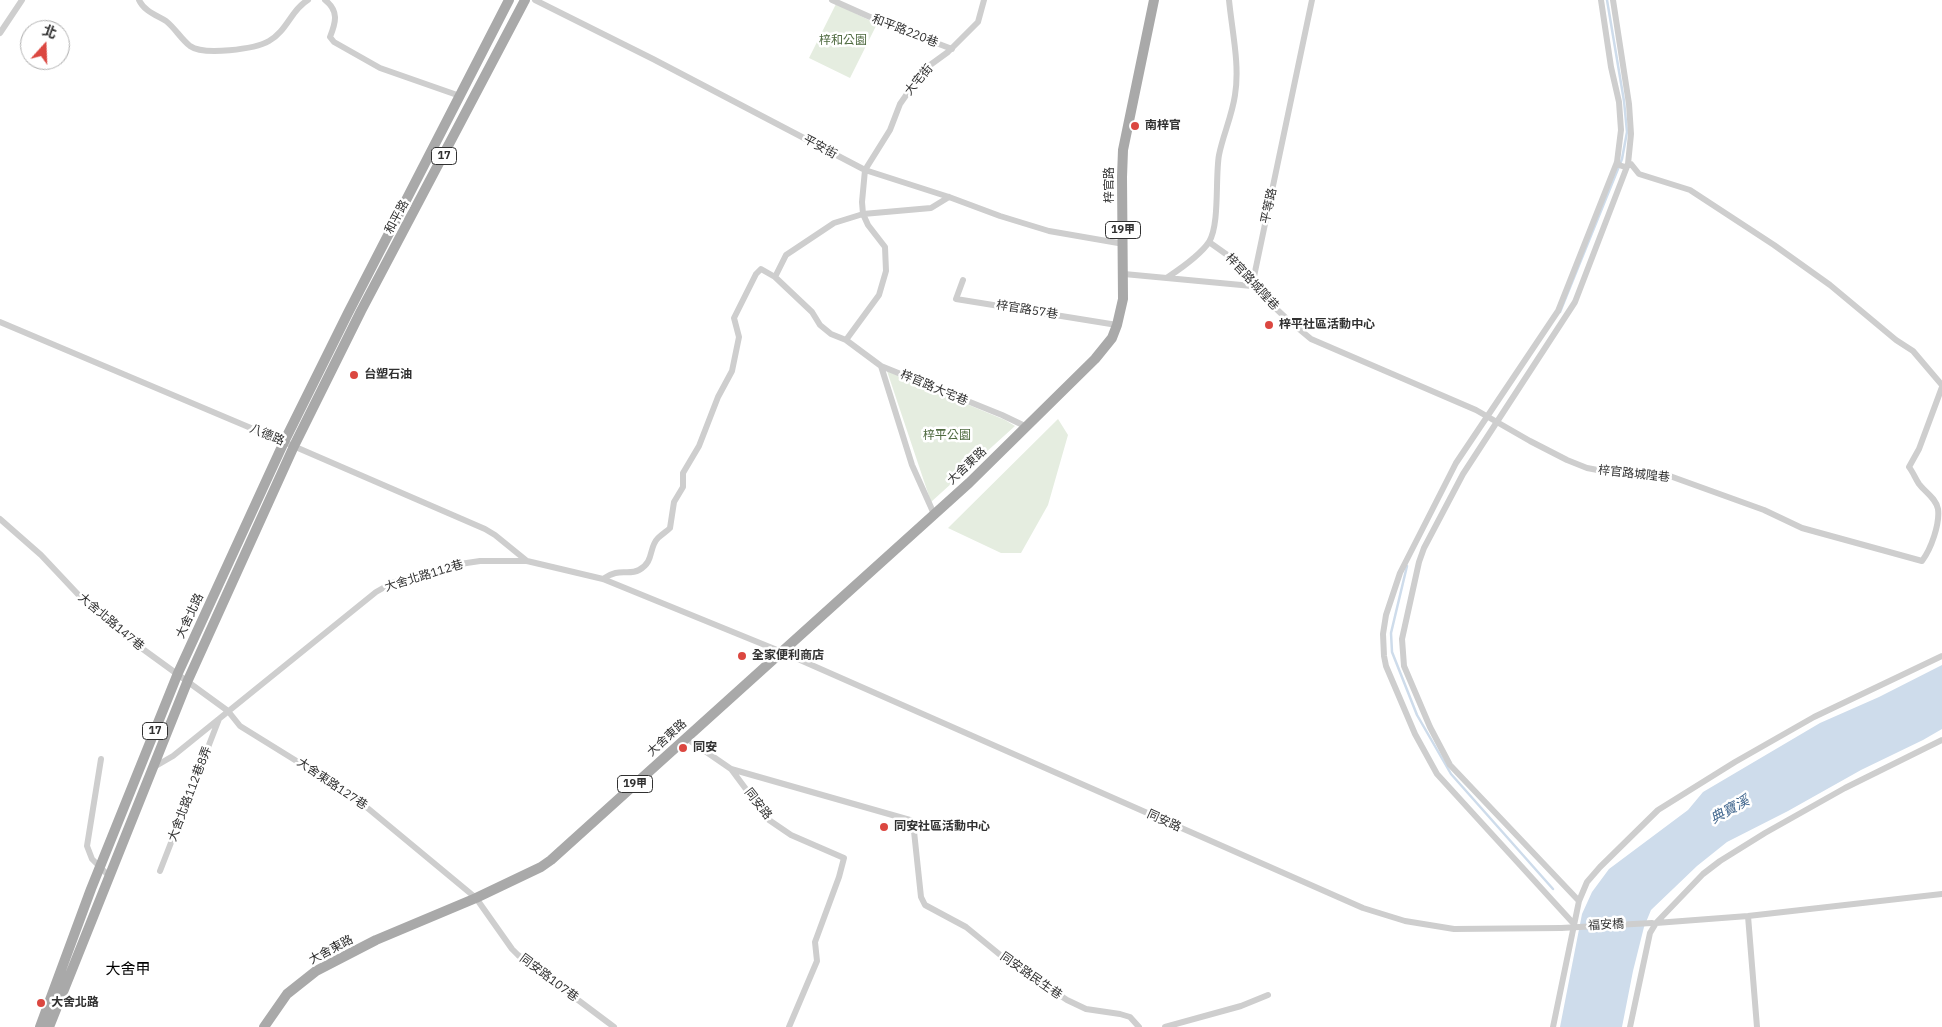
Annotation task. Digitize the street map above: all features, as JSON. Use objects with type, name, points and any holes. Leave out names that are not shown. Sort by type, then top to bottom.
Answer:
[{"type":"main road","name":"和平路","points":[[289,444],[400,211],[509,0]]},
{"type":"main road","name":"和平路","points":[[289,444],[412,216],[525,0]]},
{"type":"main road","name":"梓官路","points":[[1027,427],[1095,359],[1112,338],[1118,325],[1123,299],[1124,274],[1123,150],[1154,0]]},
{"type":"main road","points":[[400,211],[412,216]]},
{"type":"main road","name":"大舍東路","points":[[264,1027],[287,994],[316,972],[376,940],[476,898],[541,867],[551,860],[934,514],[1027,427]]},
{"type":"main road","name":"大舍北路","points":[[40,1027],[100,868],[143,762],[289,444]]},
{"type":"main road","name":"大舍北路","points":[[50,1027],[152,768],[183,677]]},
{"type":"street","points":[[0,33],[22,0]]},
{"type":"street","points":[[139,0],[150,12],[167,22],[191,46],[204,51],[219,52],[256,46],[268,42],[282,32],[300,5],[308,0]]},
{"type":"street","points":[[325,0],[331,5],[336,15],[336,23],[330,37],[334,42],[380,68],[460,96]]},
{"type":"street","name":"平安街","points":[[535,0],[661,63],[865,170],[1049,231],[1124,244]]},
{"type":"street","name":"和平路220巷","points":[[832,0],[879,21],[952,49]]},
{"type":"street","name":"大宅街","points":[[865,170],[890,130],[900,104],[916,80],[926,68],[952,49],[978,22],[984,0]]},
{"type":"street","points":[[1168,277],[1184,267],[1209,242],[1214,219],[1219,155],[1235,94],[1234,48],[1229,0]]},
{"type":"street","name":"平等路","points":[[1252,286],[1312,0]]},
{"type":"street","points":[[1573,923],[1437,774],[1423,752],[1386,666],[1383,634],[1386,615],[1400,573],[1456,463],[1558,311],[1622,164],[1619,102],[1611,67],[1601,0]]},
{"type":"street","points":[[1578,901],[1450,765],[1430,727],[1404,666],[1402,639],[1419,562],[1463,474],[1574,302],[1622,164],[1631,134],[1629,104],[1613,0]]},
{"type":"street","points":[[1622,164],[1631,164],[1640,174],[1690,190],[1774,245],[1830,285],[1896,340],[1913,351],[1942,386]]},
{"type":"street","points":[[846,340],[879,295],[886,271],[885,247],[868,225],[863,214],[862,202],[865,170]]},
{"type":"street","points":[[775,277],[786,255],[834,223],[863,214],[931,208],[949,197]]},
{"type":"street","name":"梓官路城隍巷","points":[[1209,242],[1233,259],[1252,286],[1287,320],[1311,339],[1488,416],[1530,441],[1587,468],[1603,471],[1667,475],[1764,510],[1802,528],[1922,561],[1929,551],[1936,526],[1938,508],[1930,494],[1920,484],[1909,467],[1919,449],[1942,386]]},
{"type":"street","name":"梓官路大宅巷","points":[[603,579],[617,572],[638,571],[649,562],[658,538],[670,528],[674,502],[683,487],[683,473],[699,446],[718,397],[732,371],[739,337],[734,318],[756,274],[761,269],[775,277],[812,312],[820,325],[831,334],[846,340],[881,366],[1027,427]]},
{"type":"street","points":[[1124,274],[1252,286]]},
{"type":"street","name":"梓官路57巷","points":[[963,280],[956,299],[1118,325]]},
{"type":"street","points":[[1565,297],[1574,302]]},
{"type":"street","name":"八德路","points":[[0,322],[485,529],[496,535],[527,561]]},
{"type":"street","points":[[881,366],[912,465],[934,514]]},
{"type":"street","name":"大舍北路147巷","points":[[0,519],[41,555],[89,606],[140,647],[183,677]]},
{"type":"street","name":"大舍北路112巷","points":[[152,768],[174,756],[376,592],[392,584],[460,564],[480,561],[527,561],[603,579],[782,652]]},
{"type":"street","name":"同安路","points":[[782,652],[1363,908],[1405,921],[1454,929],[1561,928]]},
{"type":"street","points":[[1553,1027],[1578,901],[1587,882],[1658,810],[1735,762],[1814,718],[1942,656]]},
{"type":"street","name":"大舍東路127巷","points":[[183,677],[228,711],[240,726],[353,796],[476,898]]},
{"type":"street","name":"大舍北路112巷8弄","points":[[160,871],[220,718]]},
{"type":"street","name":"同安路","points":[[686,738],[730,769],[769,820],[791,835],[844,858],[845,861],[815,942],[817,961],[789,1027]]},
{"type":"street","points":[[1630,1027],[1650,933],[1654,923],[1704,874],[1720,861],[1764,833],[1846,788],[1942,740]]},
{"type":"street","points":[[101,759],[87,846],[92,859],[109,876]]},
{"type":"street","points":[[143,762],[152,768]]},
{"type":"street","name":"同安路","points":[[730,769],[914,822]]},
{"type":"street","name":"同安路民生巷","points":[[914,822],[921,898],[925,905],[966,927],[1015,967],[1067,1000],[1086,1009],[1130,1017],[1139,1027]]},
{"type":"street","name":"福安橋","points":[[1561,928],[1748,916],[1942,894]]},
{"type":"street","name":"同安路107巷","points":[[476,898],[512,949],[614,1027]]},
{"type":"street","points":[[1748,916],[1757,1027]]},
{"type":"street","points":[[1166,1027],[1241,1006],[1268,995]]},
{"type":"green space","name":"梓和公園","points":[[836,4],[877,24],[850,78],[809,58]]},
{"type":"green space","name":"梓平公園","points":[[887,371],[1005,420],[1015,426],[931,502]]},
{"type":"green space","points":[[1058,419],[1068,435],[1048,505],[1021,553],[1001,553],[948,528]]},
{"type":"water","name":"典寶溪","points":[[1942,665],[1942,729],[1727,842],[1697,866],[1651,910],[1644,927],[1633,971],[1622,1027],[1560,1027],[1582,914],[1592,892],[1609,869],[1688,810],[1703,792],[1820,723],[1879,697]]},
{"type":"waterway","points":[[1560,312],[1622,159],[1627,132],[1624,101],[1607,0]]},
{"type":"waterway","points":[[1407,566],[1391,633],[1392,652],[1417,715],[1451,774],[1553,889]]},
{"type":"place","name":"南梓官","points":[[1135,126]]},
{"type":"place","name":"梓平社區活動中心","points":[[1269,325]]},
{"type":"place","name":"台塑石油","points":[[354,375]]},
{"type":"place","name":"全家便利商店","points":[[742,656]]},
{"type":"place","name":"同安","points":[[683,748]]},
{"type":"place","name":"同安社區活動中心","points":[[884,827]]},
{"type":"place","name":"大舍北路","points":[[41,1003]]},
{"type":"district","name":"大舍甲","points":[[128,970]]}]
